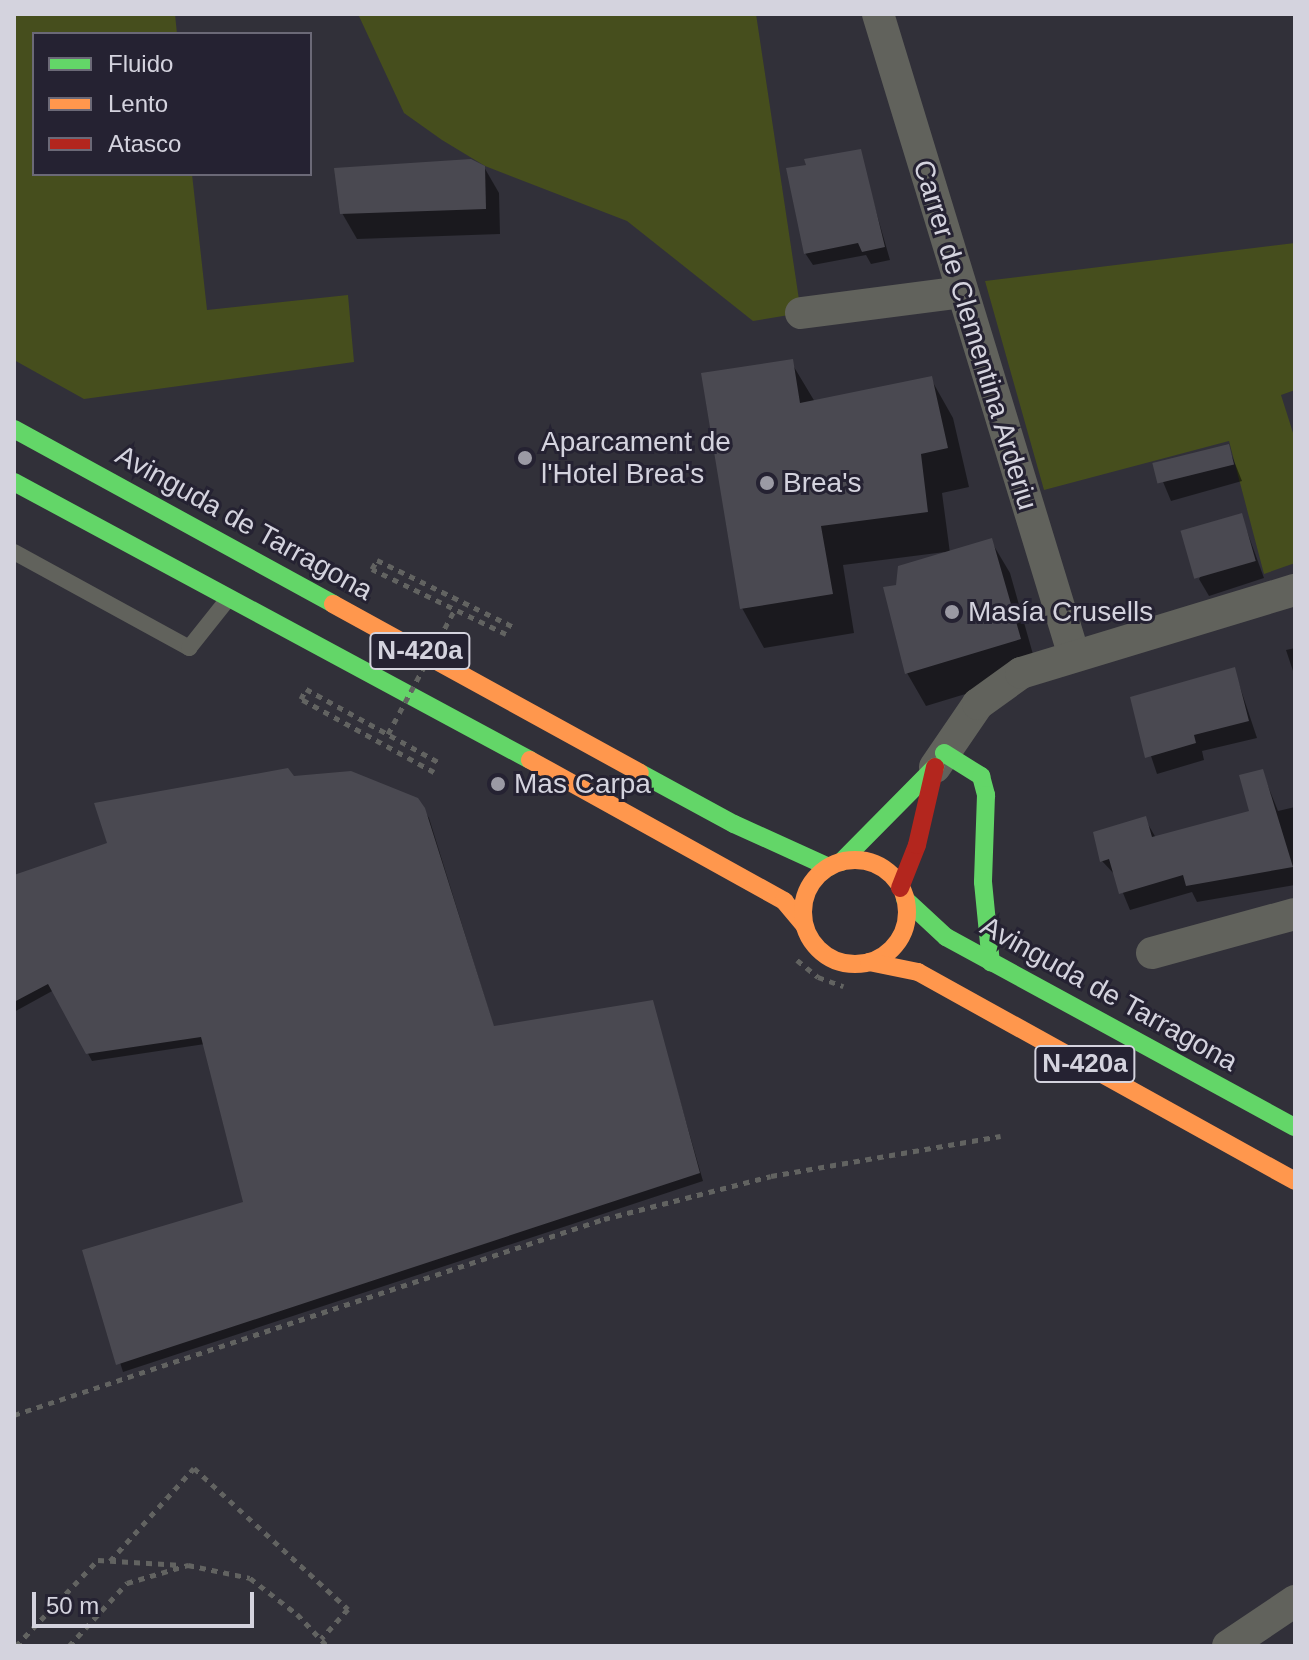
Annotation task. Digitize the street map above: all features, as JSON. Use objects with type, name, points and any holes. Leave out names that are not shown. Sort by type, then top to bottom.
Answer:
[{"type":"main road","name":"Avinguda de Tarragona","points":[[14,429],[734,824],[835,865]]},
{"type":"main road","name":"N-420a","points":[[14,482],[714,859],[784,901],[829,957],[845,964],[869,962],[918,972],[1295,1181]]},
{"type":"main road","points":[[804,925],[807,892],[940,760]]},
{"type":"main road","points":[[869,962],[892,949],[902,934],[903,893],[940,760]]},
{"type":"main road","points":[[940,760],[981,776],[986,795],[983,882],[991,963]]},
{"type":"main road","name":"N-420a","points":[[835,865],[875,865],[903,893]]},
{"type":"main road","name":"Avinguda de Tarragona","points":[[903,893],[946,937],[1295,1127]]},
{"type":"street","name":"Carrer de Clementina Arderiu","points":[[878,14],[1074,656]]},
{"type":"street","points":[[801,313],[962,292]]},
{"type":"street","points":[[940,760],[978,704],[1021,673],[1295,590]]},
{"type":"street","points":[[1152,953],[1295,914]]},
{"type":"street","points":[[1228,1646],[1295,1601]]},
{"type":"lane","points":[[14,552],[189,648],[228,599]]},
{"type":"path","points":[[506,634],[372,569],[377,560],[516,628]]},
{"type":"path","points":[[388,734],[455,609]]},
{"type":"path","points":[[434,772],[301,699],[306,689],[440,763]]},
{"type":"path","points":[[14,1415],[604,1219],[771,1176],[1001,1136]]},
{"type":"path","points":[[110,1561],[194,1468],[348,1609],[321,1639]]},
{"type":"path","points":[[16,1646],[98,1560],[188,1565],[250,1578],[327,1646]]},
{"type":"path","points":[[69,1646],[127,1583],[188,1565]]},
{"type":"green space","points":[[14,14],[175,14],[177,32],[32,32],[32,176],[192,176],[207,310],[348,295],[354,362],[84,399],[14,360]]},
{"type":"green space","points":[[358,14],[756,14],[801,313],[753,321],[627,221],[485,166],[442,140],[404,113]]},
{"type":"green space","points":[[1295,243],[1295,390],[1281,395],[1295,439],[1295,563],[1264,574],[1229,441],[1044,490],[985,281]]},
{"type":"building","points":[[861,149],[885,247],[862,252],[858,243],[804,254],[786,168],[806,165],[804,159]]},
{"type":"building","points":[[471,159],[485,166],[486,209],[340,214],[334,168]]},
{"type":"building","points":[[793,359],[800,403],[932,376],[948,448],[921,454],[928,512],[821,526],[833,594],[740,609],[701,373]]},
{"type":"building","points":[[1229,444],[1234,464],[1157,483],[1152,463]]},
{"type":"building","points":[[1242,513],[1256,561],[1194,579],[1180,531]]},
{"type":"building","name":"Masía Crusells","points":[[992,538],[1021,639],[905,674],[883,587],[896,585],[898,566]]},
{"type":"building","points":[[1235,667],[1249,721],[1194,735],[1196,743],[1145,758],[1130,697]]},
{"type":"building","points":[[288,768],[294,776],[351,771],[418,798],[425,808],[494,1026],[653,1000],[700,1173],[116,1365],[82,1250],[243,1202],[201,1037],[86,1054],[48,984],[14,1002],[14,875],[107,843],[94,803]]},
{"type":"building","points":[[1263,769],[1293,867],[1186,886],[1183,875],[1119,894],[1109,859],[1100,862],[1093,832],[1146,816],[1152,837],[1249,811],[1239,775]]},
{"type":"traffic: fast","points":[[14,429],[333,604]]},
{"type":"traffic: fast","points":[[14,482],[530,760]]},
{"type":"traffic: fast","points":[[944,753],[981,776],[986,795],[983,882],[991,963]]},
{"type":"traffic: fast","points":[[841,862],[935,767]]},
{"type":"traffic: fast","points":[[640,773],[734,824],[829,867]]},
{"type":"traffic: fast","points":[[905,899],[946,937],[1295,1127]]},
{"type":"traffic: slow","points":[[333,604],[640,773]]},
{"type":"traffic: slow","points":[[530,760],[784,901],[804,925]]},
{"type":"traffic: slow","points":[[855,860],[875,864],[892,875],[903,892],[907,912],[903,932],[892,949],[875,960],[855,964],[835,960],[818,949],[807,932],[803,912],[807,892],[818,875],[835,864],[855,860]]},
{"type":"traffic: slow","points":[[869,962],[918,972],[1295,1181]]},
{"type":"traffic: jam","points":[[900,888],[917,845],[935,767]]},
{"type":"place","name":"Aparcament de l'Hotel Brea's","points":[[525,458]]},
{"type":"place","name":"Brea's","points":[[767,483]]},
{"type":"place","name":"Masía Crusells","points":[[952,612]]},
{"type":"place","name":"Mas Carpa","points":[[498,784]]}]
